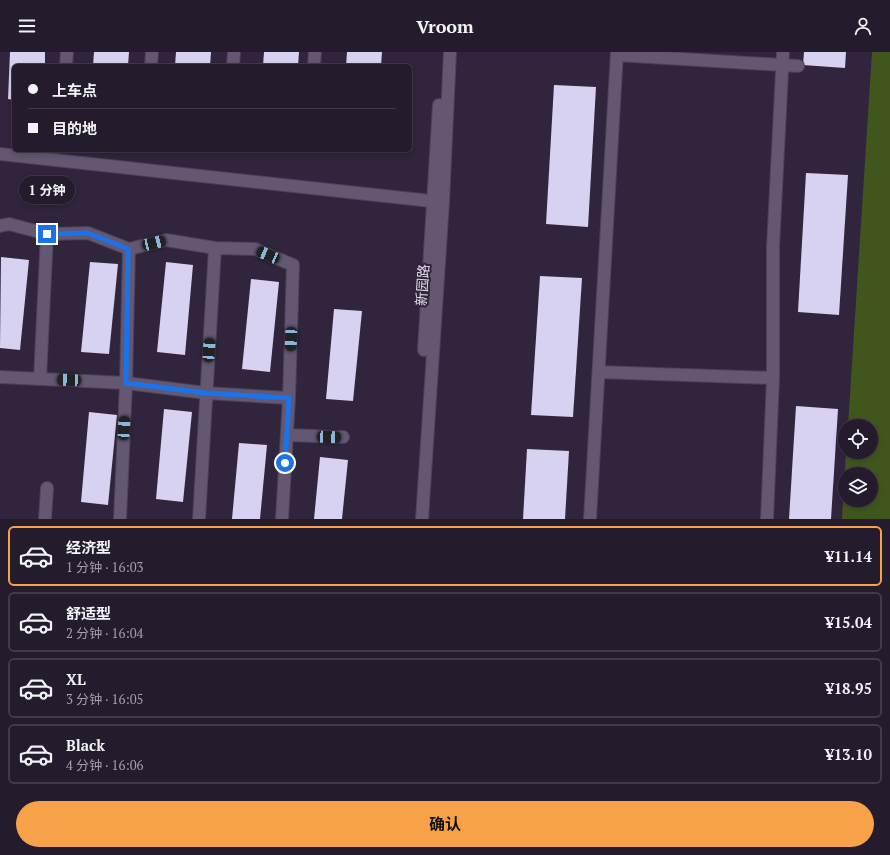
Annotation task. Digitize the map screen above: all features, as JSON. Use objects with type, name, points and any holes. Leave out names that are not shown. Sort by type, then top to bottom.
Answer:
[{"type":"street","points":[[66,64],[67,52]]},
{"type":"street","points":[[151,64],[152,52]]},
{"type":"street","points":[[233,64],[234,52]]},
{"type":"street","points":[[314,64],[315,52]]},
{"type":"street","name":"新园路","points":[[422,519],[438,202],[443,52]]},
{"type":"street","name":"新园路","points":[[415,519],[450,52]]},
{"type":"street","points":[[767,519],[773,378],[773,247],[783,52]]},
{"type":"street","points":[[590,519],[617,54],[798,66]]},
{"type":"street","points":[[0,154],[438,202]]},
{"type":"street","points":[[0,226],[9,224],[47,234],[88,233],[128,249],[166,240],[215,248],[255,249],[293,265],[289,398],[282,519]]},
{"type":"street","points":[[40,379],[47,234]]},
{"type":"street","points":[[198,519],[215,248]]},
{"type":"street","points":[[120,519],[126,383],[128,249]]},
{"type":"street","points":[[599,372],[773,378]]},
{"type":"street","points":[[0,377],[126,383],[206,393],[289,398]]},
{"type":"street","points":[[287,435],[343,437]]},
{"type":"street","points":[[45,519],[47,488]]},
{"type":"green space","points":[[872,52],[890,52],[890,519],[842,519],[843,507],[878,507],[878,467],[845,467],[846,459],[878,459],[878,419],[848,419]]},
{"type":"building","points":[[10,52],[45,52],[45,64],[12,64],[12,100],[8,99]]},
{"type":"building","points":[[94,52],[129,52],[128,64],[93,64]]},
{"type":"building","points":[[176,52],[211,52],[210,64],[175,64]]},
{"type":"building","points":[[264,52],[299,52],[298,64],[263,64]]},
{"type":"building","points":[[347,52],[382,52],[381,64],[346,64]]},
{"type":"building","points":[[804,52],[846,52],[845,68],[803,65]]},
{"type":"building","points":[[554,85],[596,87],[588,227],[546,224]]},
{"type":"building","points":[[806,173],[848,175],[839,315],[798,312]]},
{"type":"building","points":[[1,257],[29,260],[20,350],[0,348]]},
{"type":"building","points":[[90,262],[118,264],[109,354],[81,352]]},
{"type":"building","points":[[166,262],[193,265],[185,355],[157,352]]},
{"type":"building","points":[[540,276],[582,278],[573,417],[531,415]]},
{"type":"building","points":[[251,279],[279,282],[270,372],[242,369]]},
{"type":"building","points":[[334,309],[362,311],[353,401],[326,399]]},
{"type":"building","points":[[796,406],[838,409],[831,519],[789,519]]},
{"type":"building","points":[[164,409],[192,412],[183,502],[156,499]]},
{"type":"building","points":[[89,412],[117,415],[108,505],[81,502]]},
{"type":"building","points":[[239,443],[267,445],[260,519],[232,519]]},
{"type":"building","points":[[527,449],[569,451],[565,519],[523,519]]},
{"type":"building","points":[[320,457],[348,460],[342,519],[314,519]]},
{"type":"route","points":[[47,234],[88,233],[128,249],[126,383],[206,393],[289,398],[285,463]]}]
